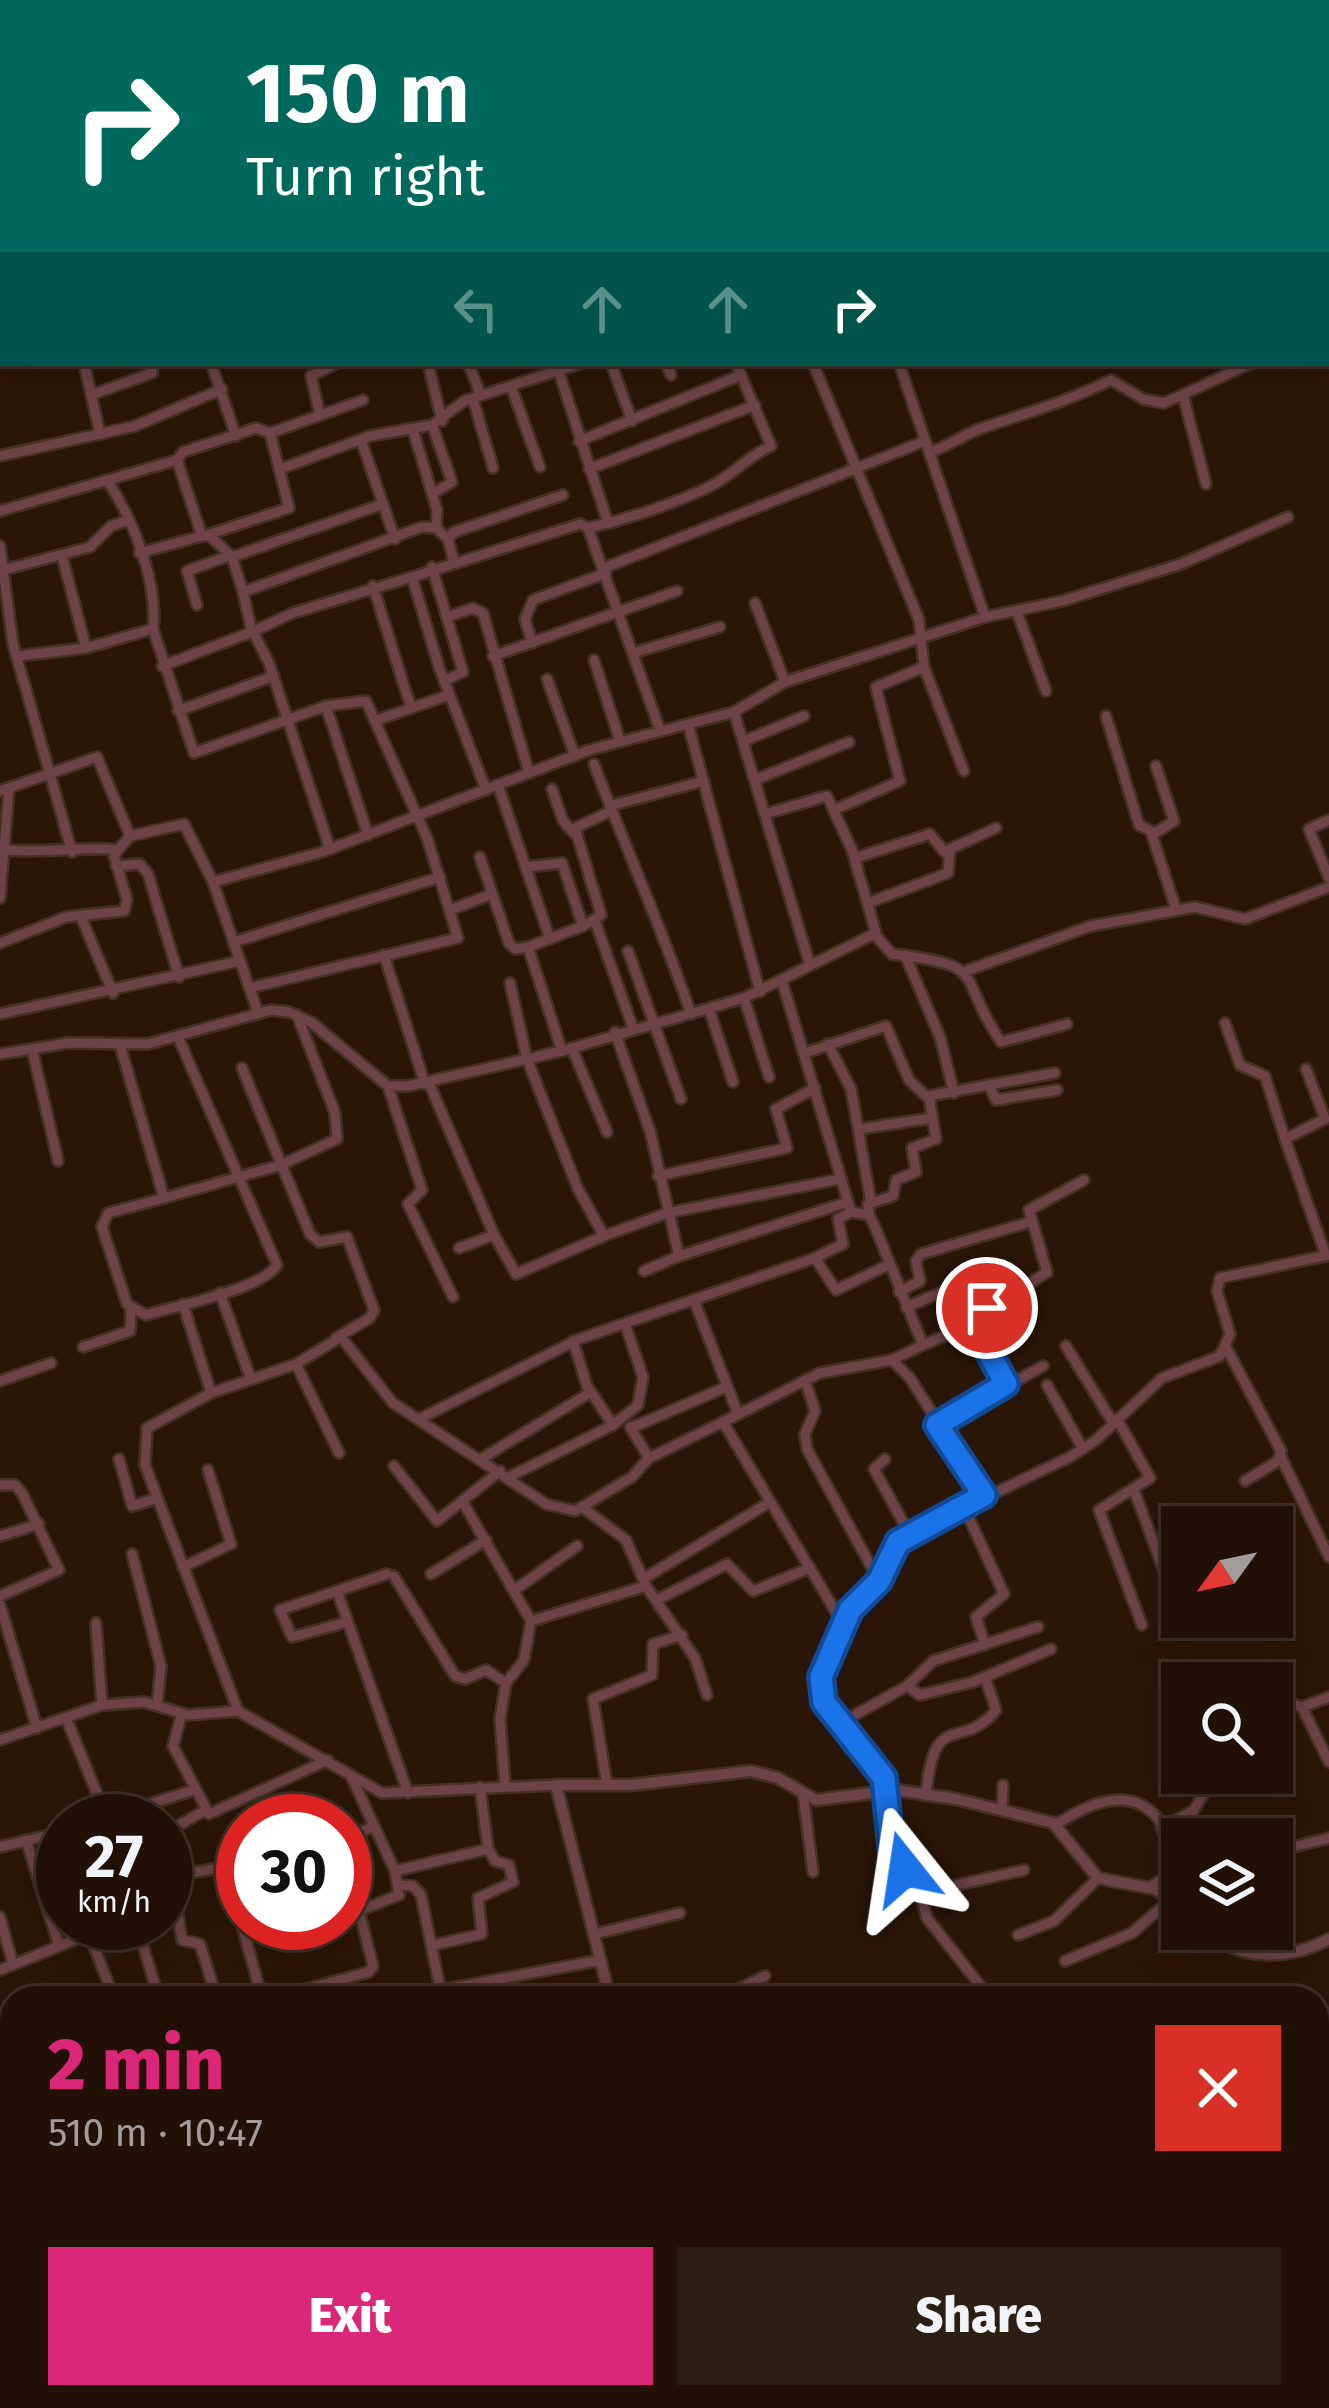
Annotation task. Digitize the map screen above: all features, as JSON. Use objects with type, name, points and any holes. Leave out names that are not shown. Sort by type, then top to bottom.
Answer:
[{"type":"street","points":[[85,366],[100,434]]},
{"type":"street","points":[[91,395],[152,373],[152,366]]},
{"type":"street","points":[[212,366],[236,436]]},
{"type":"street","points":[[320,415],[310,376],[331,366]]},
{"type":"street","points":[[428,366],[452,482],[432,494]]},
{"type":"street","points":[[469,366],[493,468]]},
{"type":"street","points":[[612,366],[632,421]]},
{"type":"street","points":[[667,366],[671,375]]},
{"type":"street","points":[[163,666],[373,586],[580,524],[588,528],[608,524],[707,488],[740,461],[771,446],[737,366]]},
{"type":"street","points":[[814,366],[919,620],[917,636],[924,667],[964,771]]},
{"type":"street","points":[[900,366],[985,617]]},
{"type":"street","points":[[532,643],[525,619],[533,600],[856,467],[962,442],[976,430],[1047,410],[1111,380],[1154,402],[1183,395],[1246,366]]},
{"type":"street","points":[[280,469],[361,440],[437,423],[477,397],[557,367],[608,524]]},
{"type":"street","points":[[579,441],[741,375]]},
{"type":"street","points":[[511,386],[540,467]]},
{"type":"street","points":[[0,456],[135,426],[222,389]]},
{"type":"street","points":[[1183,395],[1206,484]]},
{"type":"street","points":[[270,433],[363,400]]},
{"type":"street","points":[[589,470],[755,405]]},
{"type":"street","points":[[0,511],[177,460],[183,452],[261,428],[270,433],[289,508],[140,554]]},
{"type":"street","points":[[412,430],[432,494],[436,528]]},
{"type":"street","points":[[361,440],[395,539]]},
{"type":"street","points":[[177,460],[205,536],[230,557],[330,849]]},
{"type":"street","points":[[107,480],[130,520],[163,666],[194,753],[287,718],[359,698],[376,720],[440,877],[458,938],[249,988]]},
{"type":"street","points":[[448,539],[563,495]]},
{"type":"street","points":[[197,605],[187,571],[383,504]]},
{"type":"street","points":[[213,882],[330,849],[574,755],[734,712],[785,682],[917,636],[1181,565],[1288,517]]},
{"type":"street","points":[[3,569],[90,547],[111,526],[130,520]]},
{"type":"street","points":[[243,592],[422,527],[436,528],[448,539],[454,562]]},
{"type":"street","points":[[588,528],[660,730]]},
{"type":"street","points":[[0,546],[17,656],[72,852]]},
{"type":"street","points":[[62,556],[86,648]]},
{"type":"street","points":[[432,567],[464,672],[444,681]]},
{"type":"street","points":[[412,577],[449,695],[526,868],[550,939]]},
{"type":"street","points":[[373,586],[411,709]]},
{"type":"street","points":[[493,656],[677,591]]},
{"type":"street","points":[[755,603],[785,682]]},
{"type":"street","points":[[447,617],[480,610],[529,773]]},
{"type":"street","points":[[1017,612],[1046,692]]},
{"type":"street","points":[[633,653],[720,627]]},
{"type":"street","points":[[17,656],[86,648],[153,628]]},
{"type":"street","points":[[593,660],[620,740]]},
{"type":"street","points":[[834,810],[900,781],[899,758],[876,687],[924,667]]},
{"type":"street","points":[[178,711],[274,676]]},
{"type":"street","points":[[547,679],[574,755]]},
{"type":"street","points":[[376,720],[449,695]]},
{"type":"street","points":[[326,706],[368,835]]},
{"type":"street","points":[[734,712],[810,965]]},
{"type":"street","points":[[744,741],[804,716]]},
{"type":"street","points":[[1106,716],[1138,825],[1153,832],[1176,909]]},
{"type":"street","points":[[688,724],[760,992]]},
{"type":"street","points":[[757,779],[850,742]]},
{"type":"street","points":[[0,898],[6,850],[4,790],[98,758],[130,836]]},
{"type":"street","points":[[594,764],[639,885],[656,907],[691,1014]]},
{"type":"street","points":[[1153,832],[1174,821],[1156,766]]},
{"type":"street","points":[[575,833],[578,824],[610,808],[704,781]]},
{"type":"street","points":[[552,790],[563,820],[575,833],[599,908],[595,921],[633,1028]]},
{"type":"street","points":[[766,814],[824,794],[855,859],[874,934],[887,951],[950,961],[966,971],[1001,1042],[1067,1024]]},
{"type":"street","points":[[1329,820],[1310,829],[1329,878]]},
{"type":"street","points":[[114,850],[130,836],[184,824],[213,882],[258,1013]]},
{"type":"street","points":[[947,855],[956,845],[996,828]]},
{"type":"street","points":[[855,859],[930,834],[947,855],[948,873],[868,903]]},
{"type":"street","points":[[6,850],[72,852],[100,844],[114,850]]},
{"type":"street","points":[[0,944],[66,917],[126,908],[114,850]]},
{"type":"street","points":[[480,857],[515,949],[595,921]]},
{"type":"street","points":[[116,866],[140,863],[148,874],[179,977]]},
{"type":"street","points":[[526,868],[562,863],[583,926]]},
{"type":"street","points":[[234,942],[440,877]]},
{"type":"street","points":[[966,971],[1090,926],[1196,907],[1245,919],[1329,887]]},
{"type":"street","points":[[450,910],[492,894]]},
{"type":"street","points":[[81,917],[113,993]]},
{"type":"street","points":[[388,1086],[427,1084],[567,1050],[615,1032],[745,998],[874,934]]},
{"type":"street","points":[[528,947],[567,1050],[607,1132]]},
{"type":"street","points":[[628,951],[681,1099]]},
{"type":"street","points":[[384,955],[427,1084],[516,1274],[667,1214],[840,1179]]},
{"type":"street","points":[[905,955],[940,1037],[954,1093]]},
{"type":"street","points":[[0,1014],[113,993],[240,961]]},
{"type":"street","points":[[782,981],[849,1207]]},
{"type":"street","points":[[510,983],[527,1059],[578,1189],[604,1236]]},
{"type":"street","points":[[745,998],[769,1077]]},
{"type":"street","points":[[709,1009],[733,1082]]},
{"type":"street","points":[[0,1054],[32,1048],[120,1046],[178,1037],[258,1013],[297,1015],[388,1086],[422,1190],[408,1204],[453,1297]]},
{"type":"street","points":[[83,1347],[130,1331],[130,1310],[102,1220],[116,1210],[281,1165],[331,1144],[339,1134],[297,1015]]},
{"type":"street","points":[[1225,1023],[1240,1065],[1265,1076],[1328,1256],[1220,1278],[1217,1291],[1230,1334],[1227,1349],[1329,1557]]},
{"type":"street","points":[[805,1052],[886,1026],[910,1080],[927,1097],[935,1142],[912,1148],[916,1172],[896,1180],[893,1196],[871,1202]]},
{"type":"street","points":[[615,1032],[650,1131],[680,1256]]},
{"type":"street","points":[[130,1310],[146,1315],[220,1293],[270,1275],[277,1265],[178,1037]]},
{"type":"street","points":[[828,1044],[848,1079],[860,1129],[869,1215],[922,1345]]},
{"type":"street","points":[[120,1046],[164,1198]]},
{"type":"street","points":[[32,1048],[58,1161]]},
{"type":"street","points":[[238,1711],[155,1499],[145,1465],[147,1428],[211,1393],[296,1364],[370,1318],[374,1310],[349,1241],[344,1236],[319,1242],[312,1237],[242,1069]]},
{"type":"street","points":[[1285,1139],[1325,1119],[1306,1069]]},
{"type":"street","points":[[927,1097],[1055,1072]]},
{"type":"street","points":[[991,1087],[996,1100],[1057,1090]]},
{"type":"street","points":[[658,1176],[784,1150],[789,1143],[776,1109],[815,1088]]},
{"type":"street","points":[[860,1129],[932,1118]]},
{"type":"street","points":[[336,1338],[346,1340],[376,1388],[546,1504],[571,1511],[632,1477],[649,1458],[805,1380],[855,1363],[892,1360],[972,1322],[1050,1269],[1029,1210],[1084,1180]]},
{"type":"street","points":[[422,1418],[573,1341],[695,1303],[815,1258],[843,1244],[838,1219],[849,1207]]},
{"type":"street","points":[[644,1270],[849,1207],[869,1215]]},
{"type":"street","points":[[899,1292],[920,1281],[916,1261],[925,1252],[1030,1222]]},
{"type":"street","points":[[459,1248],[494,1234]]},
{"type":"street","points":[[815,1258],[836,1290],[888,1264]]},
{"type":"street","points":[[906,1307],[962,1284]]},
{"type":"street","points":[[220,1293],[250,1377]]},
{"type":"street","points":[[695,1303],[738,1414]]},
{"type":"street","points":[[183,1304],[211,1393]]},
{"type":"street","points":[[972,1322],[1006,1384]]},
{"type":"street","points":[[394,1466],[434,1520],[504,1474],[613,1425],[638,1405],[643,1384],[625,1324]]},
{"type":"street","points":[[573,1341],[591,1392],[613,1425]]},
{"type":"street","points":[[1066,1346],[1151,1472],[1134,1490],[1099,1510],[1142,1625]]},
{"type":"street","points":[[981,1986],[927,1918],[921,1893],[892,1855],[886,1791],[874,1760],[819,1688],[843,1624],[879,1581],[892,1550],[909,1533],[1083,1449],[1162,1378],[1227,1349]]},
{"type":"street","points":[[892,1360],[984,1495]]},
{"type":"street","points":[[0,1381],[51,1363]]},
{"type":"street","points":[[296,1364],[339,1453]]},
{"type":"street","points":[[937,1425],[1043,1366]]},
{"type":"street","points":[[805,1380],[814,1411],[805,1440],[811,1460],[879,1581]]},
{"type":"street","points":[[1047,1385],[1083,1449]]},
{"type":"street","points":[[631,1429],[726,1387]]},
{"type":"street","points":[[482,1459],[591,1392]]},
{"type":"street","points":[[624,1417],[649,1458]]},
{"type":"street","points":[[723,1422],[843,1624]]},
{"type":"street","points":[[1245,1481],[1281,1457]]},
{"type":"street","points":[[119,1459],[132,1506],[155,1499]]},
{"type":"street","points":[[885,1459],[874,1469],[909,1533]]},
{"type":"street","points":[[183,1567],[231,1544],[208,1470]]},
{"type":"street","points":[[0,1485],[15,1485],[39,1525],[57,1574],[0,1600],[38,1728]]},
{"type":"street","points":[[1134,1490],[1161,1561]]},
{"type":"street","points":[[531,1621],[645,1582],[770,1502]]},
{"type":"street","points":[[464,1504],[531,1621],[524,1660],[506,1683],[499,1730],[505,1786]]},
{"type":"street","points":[[963,1504],[1004,1594],[976,1617],[985,1646]]},
{"type":"street","points":[[582,1508],[626,1540],[645,1582],[682,1635],[707,1695]]},
{"type":"street","points":[[0,1536],[39,1525]]},
{"type":"street","points":[[431,1574],[486,1540]]},
{"type":"street","points":[[516,1588],[577,1546]]},
{"type":"street","points":[[132,1555],[161,1666],[157,1705]]},
{"type":"street","points":[[657,1600],[727,1564],[753,1591],[810,1568]]},
{"type":"street","points":[[347,1622],[292,1637],[280,1610],[391,1575],[454,1676],[486,1670],[506,1683]]},
{"type":"street","points":[[337,1591],[408,1793]]},
{"type":"street","points":[[96,1623],[102,1705]]},
{"type":"street","points":[[842,1721],[907,1686],[926,1664],[1038,1627]]},
{"type":"street","points":[[607,1785],[592,1699],[652,1675],[653,1644],[682,1635]]},
{"type":"street","points":[[907,1686],[920,1694],[985,1677],[1051,1649]]},
{"type":"street","points":[[926,1794],[935,1746],[952,1732],[982,1724],[997,1710],[985,1677]]},
{"type":"street","points":[[1293,1704],[1302,1707],[1329,1697]]},
{"type":"street","points":[[0,1740],[102,1705],[157,1705],[182,1713],[238,1711],[382,1793],[607,1785],[752,1771],[828,1801],[886,1791],[926,1794],[1056,1825],[1098,1878],[1161,1893]]},
{"type":"street","points":[[1302,1707],[1329,1762]]},
{"type":"street","points":[[182,1713],[171,1738],[204,1811]]},
{"type":"street","points":[[67,1720],[98,1794]]},
{"type":"street","points":[[192,1818],[204,1811],[229,1808],[328,1760]]},
{"type":"street","points":[[327,1986],[372,1970],[359,1911],[397,1898],[399,1885],[350,1774]]},
{"type":"street","points":[[556,1785],[607,1986]]},
{"type":"street","points":[[1002,1810],[1003,1785]]},
{"type":"street","points":[[480,1787],[495,1871]]},
{"type":"street","points":[[182,1794],[194,1790]]},
{"type":"street","points":[[802,1793],[813,1872]]},
{"type":"street","points":[[1178,1818],[1194,1810],[1204,1794]]},
{"type":"street","points":[[1056,1825],[1089,1807],[1131,1799],[1149,1805],[1161,1823]]},
{"type":"street","points":[[0,1847],[36,1838]]},
{"type":"street","points":[[1293,1847],[1329,1838]]},
{"type":"street","points":[[26,1840],[36,1872]]},
{"type":"street","points":[[394,1871],[490,1853],[509,1865],[513,1882],[478,1898],[482,1934],[434,1946]]},
{"type":"street","points":[[192,1871],[218,1866],[228,1870],[259,1986]]},
{"type":"street","points":[[921,1893],[1024,1870]]},
{"type":"street","points":[[1018,1935],[1054,1921],[1098,1878]]},
{"type":"street","points":[[1150,1887],[1161,1880]]},
{"type":"street","points":[[399,1885],[413,1886],[421,1894],[441,1986]]},
{"type":"street","points":[[1065,1961],[1132,1933],[1161,1908]]},
{"type":"street","points":[[595,1934],[680,1913]]},
{"type":"street","points":[[0,1921],[13,1965]]},
{"type":"street","points":[[1231,1950],[1294,1952],[1329,1939]]},
{"type":"street","points":[[192,1942],[200,1944],[213,1986]]},
{"type":"street","points":[[0,1970],[49,1950]]},
{"type":"street","points":[[95,1950],[109,1986]]},
{"type":"street","points":[[144,1950],[155,1986]]},
{"type":"street","points":[[479,1986],[601,1960]]},
{"type":"street","points":[[745,1986],[765,1976]]},
{"type":"route","points":[[905,1869],[892,1855],[884,1778],[824,1702],[819,1688],[850,1610],[879,1581],[898,1542],[916,1528],[984,1495],[937,1425],[1006,1384],[972,1322],[987,1308]]}]
